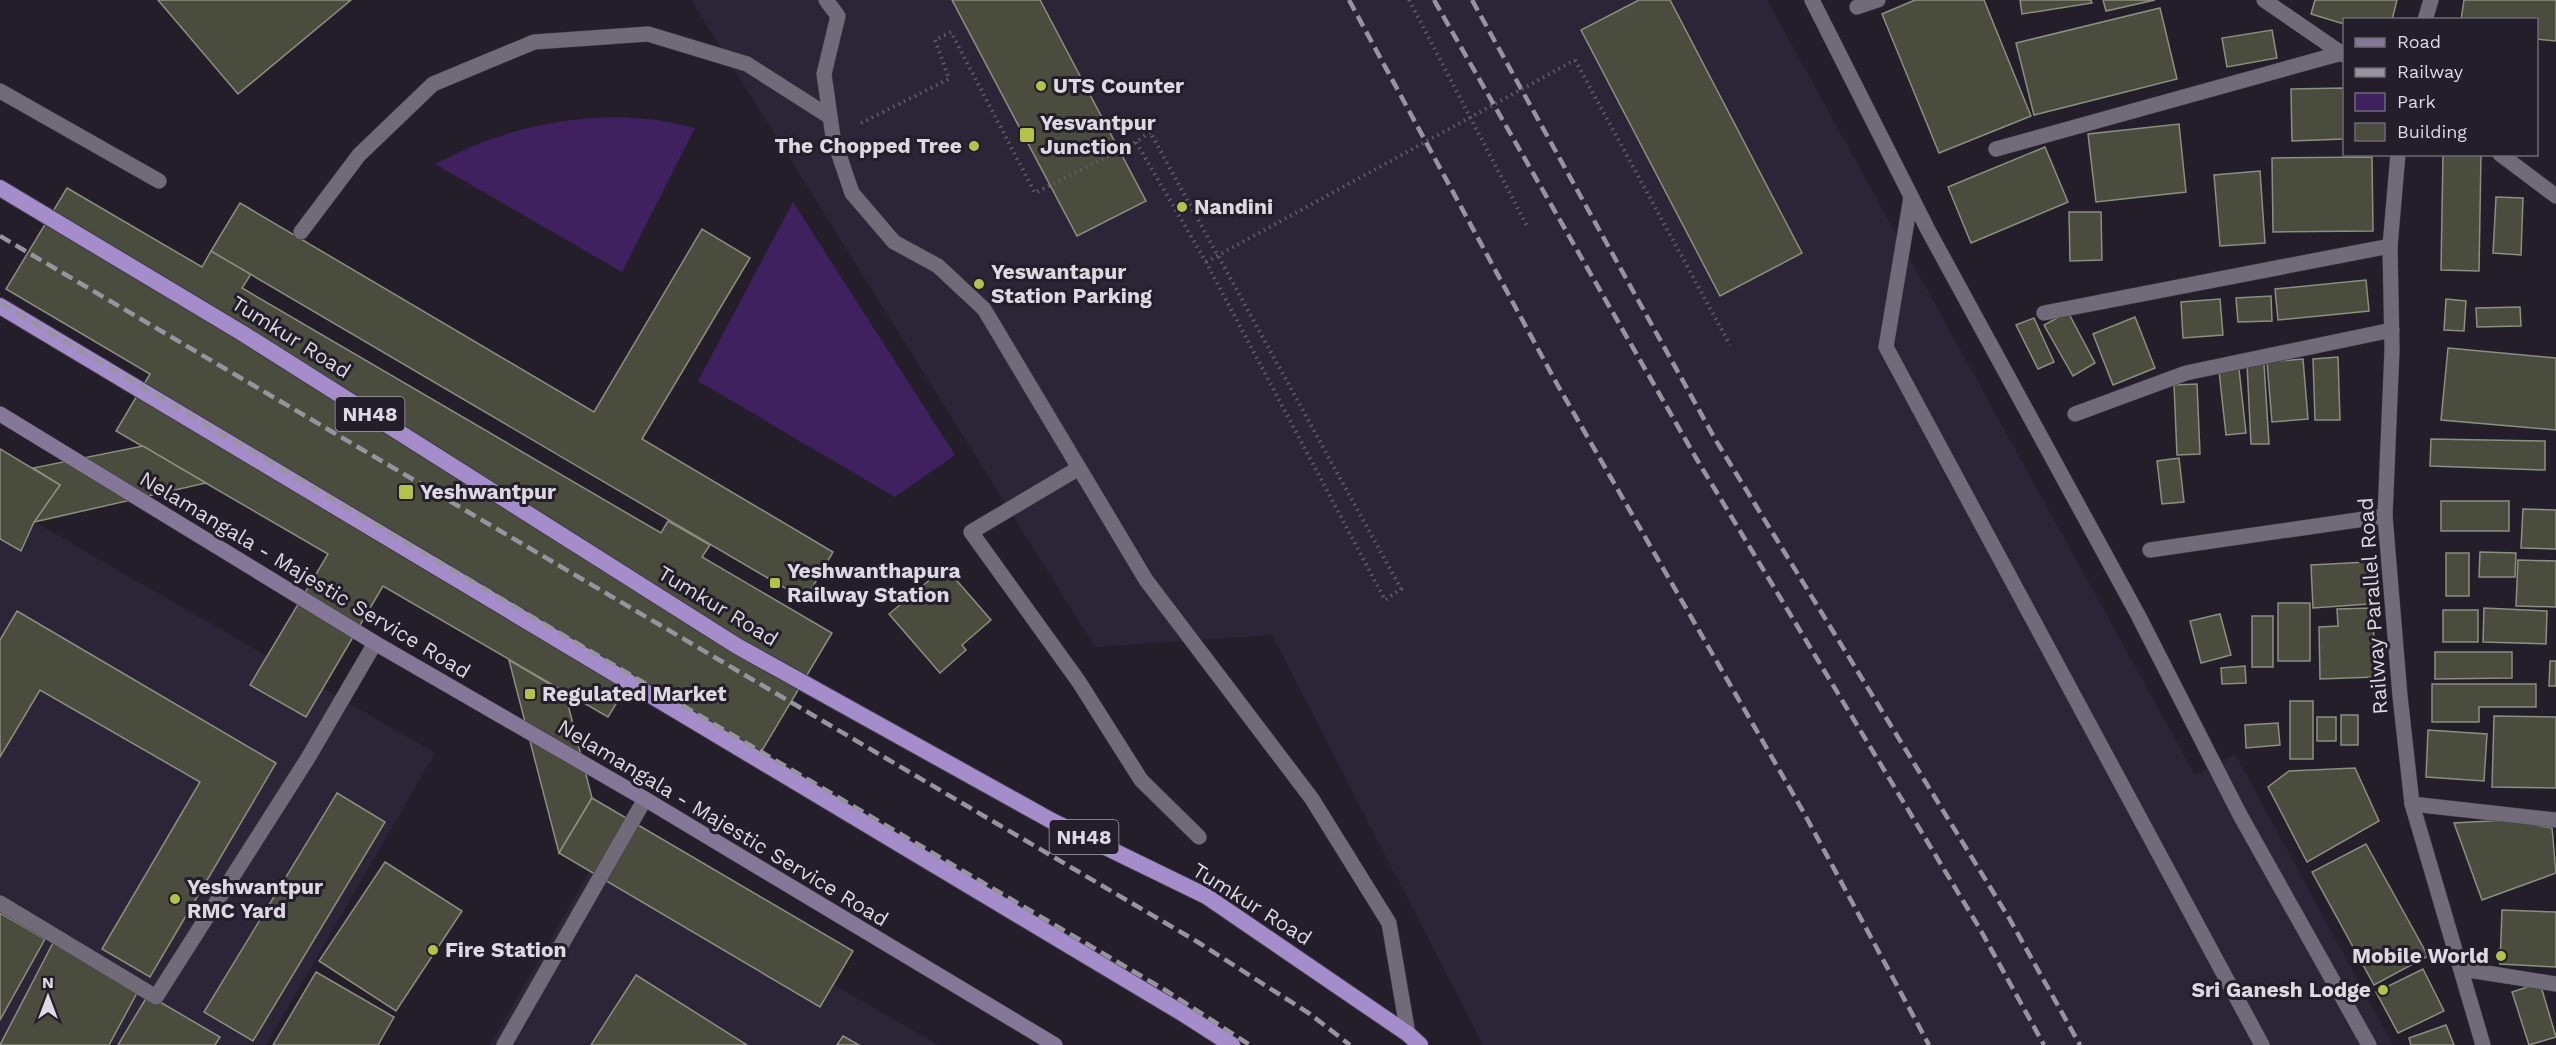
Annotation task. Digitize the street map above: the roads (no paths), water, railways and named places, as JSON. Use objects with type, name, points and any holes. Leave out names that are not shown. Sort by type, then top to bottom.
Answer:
[{"type":"highway","name":"Tumkur Road","points":[[0,188],[242,333],[737,646],[1052,820],[1206,896],[1414,1040]]},
{"type":"highway","points":[[0,306],[1232,1045]]},
{"type":"main road","name":"Nelamangala - Majestic Service Road","points":[[0,414],[375,643],[645,799],[1055,1045]]},
{"type":"street","points":[[826,0],[838,16],[824,74],[833,137],[852,193],[894,242],[938,266],[984,309],[1146,580],[1312,799],[1389,923],[1414,1040]]},
{"type":"street","points":[[1812,0],[1928,230],[2138,615],[2240,815],[2369,1045]]},
{"type":"street","points":[[1857,7],[1878,0]]},
{"type":"street","points":[[2264,0],[2343,54]]},
{"type":"street","points":[[2426,18],[2431,0]]},
{"type":"street","points":[[301,232],[359,155],[433,84],[534,42],[648,34],[747,64],[830,117]]},
{"type":"street","points":[[1996,149],[2343,54]]},
{"type":"street","points":[[0,91],[159,180]]},
{"type":"street","name":"Railway Parallel Road","points":[[2398,156],[2390,246],[2391,330],[2385,516],[2412,804],[2483,1045]]},
{"type":"street","points":[[2503,156],[2556,196]]},
{"type":"street","points":[[1911,198],[1886,347],[2262,1045]]},
{"type":"street","points":[[2044,314],[2390,246]]},
{"type":"street","points":[[2075,414],[2186,373],[2391,330]]},
{"type":"street","points":[[1080,468],[971,532],[1079,682],[1141,780],[1199,837]]},
{"type":"street","points":[[2150,550],[2385,516]]},
{"type":"street","points":[[0,903],[156,997],[308,758],[375,643]]},
{"type":"street","points":[[504,1045],[645,799]]},
{"type":"street","points":[[2412,804],[2556,820]]},
{"type":"street","points":[[2462,969],[2556,984]]},
{"type":"railway","points":[[1349,0],[1557,384],[1804,813],[1929,1045]]},
{"type":"railway","points":[[1434,0],[1696,458],[1980,929],[2044,1045]]},
{"type":"railway","points":[[1472,0],[1715,439],[2009,918],[2080,1045]]},
{"type":"railway","points":[[0,236],[1196,941],[1310,1014],[1350,1045]]},
{"type":"railway","points":[[0,303],[1165,990],[1250,1045]]},
{"type":"place","name":"UTS Counter","points":[[1041,86]]},
{"type":"place","name":"Yesvantpur Junction","points":[[1027,135]]},
{"type":"place","name":"The Chopped Tree","points":[[974,146]]},
{"type":"place","name":"Nandini","points":[[1182,207]]},
{"type":"place","name":"Yeswantapur Station Parking","points":[[979,284]]},
{"type":"place","name":"Yeshwantpur","points":[[406,492]]},
{"type":"place","name":"Yeshwanthapura Railway Station","points":[[775,583]]},
{"type":"place","name":"Regulated Market","points":[[530,694]]},
{"type":"place","name":"Yeshwantpur RMC Yard","points":[[175,899]]},
{"type":"place","name":"Fire Station","points":[[433,950]]},
{"type":"place","name":"Mobile World","points":[[2501,956]]},
{"type":"place","name":"Sri Ganesh Lodge","points":[[2383,990]]}]
